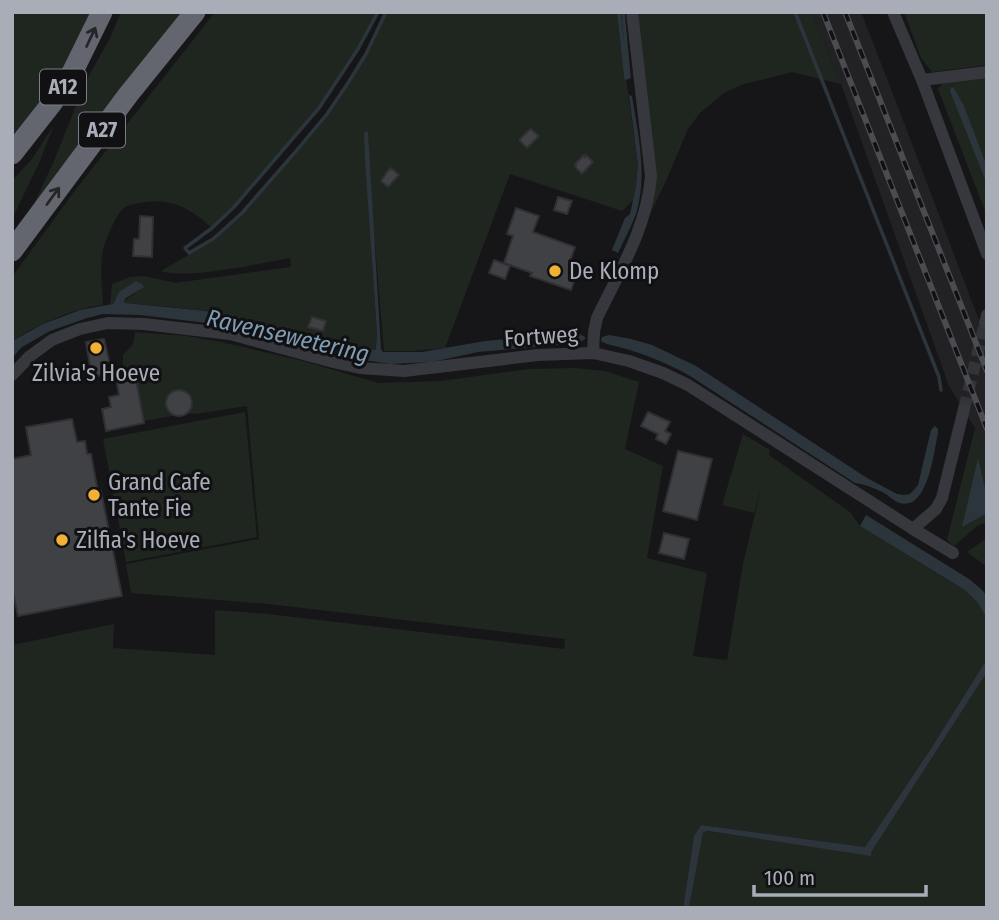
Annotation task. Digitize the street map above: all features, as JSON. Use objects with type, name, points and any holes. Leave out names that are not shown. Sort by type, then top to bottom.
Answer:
[{"type":"highway","name":"A12","points":[[12,154],[74,71],[102,12]]},
{"type":"highway","name":"A27","points":[[12,251],[128,95],[195,12]]},
{"type":"street","points":[[593,353],[597,318],[637,236],[650,196],[651,176],[632,12]]},
{"type":"street","points":[[893,12],[922,80],[987,254]]},
{"type":"street","points":[[922,80],[987,72]]},
{"type":"street","name":"Fortweg","points":[[12,375],[30,356],[52,340],[80,329],[108,323],[144,324],[230,334],[346,365],[404,372],[538,355],[593,353],[629,361],[688,385],[953,553]]},
{"type":"street","points":[[913,529],[936,509],[942,498],[964,409]]},
{"type":"shaded area","points":[[12,12],[95,12],[62,73],[12,143]]},
{"type":"shaded area","points":[[121,12],[186,12],[26,221],[54,161],[86,81]]},
{"type":"shaded area","points":[[215,12],[378,12],[343,73],[319,108],[268,170],[212,228],[190,211],[165,202],[137,203],[126,207],[115,220],[102,253],[103,305],[56,318],[12,341],[12,277],[76,189]]},
{"type":"shaded area","points":[[386,12],[619,12],[638,165],[633,200],[622,211],[510,174],[445,348],[384,351],[375,245],[371,246],[377,334],[373,351],[227,314],[125,303],[124,301],[142,288],[115,298],[110,305],[112,284],[130,277],[144,276],[175,283],[291,267],[290,258],[205,272],[161,271],[223,232],[287,163],[348,83]]},
{"type":"shaded area","points":[[638,12],[812,12],[841,84],[792,72],[741,85],[724,93],[700,113],[688,129],[643,229],[649,207]]},
{"type":"shaded area","points":[[812,12],[861,12],[987,337],[987,459],[975,428],[949,386],[841,84]]},
{"type":"shaded area","points":[[904,12],[987,12],[987,65],[932,72],[921,58]]},
{"type":"shaded area","points":[[987,77],[987,216],[938,89],[944,82]]},
{"type":"shaded area","points":[[54,125],[12,219],[12,181],[32,159]]},
{"type":"shaded area","points":[[135,332],[221,342],[303,361],[378,383],[441,381],[529,369],[575,368],[605,371],[639,382],[625,449],[663,466],[647,558],[707,573],[693,656],[727,660],[743,564],[761,488],[754,513],[722,505],[743,434],[770,450],[769,455],[850,512],[860,526],[965,590],[978,603],[987,619],[987,659],[865,847],[701,825],[694,836],[683,908],[12,908],[12,645],[114,624],[113,648],[215,655],[215,610],[564,649],[565,639],[269,604],[131,593],[126,564],[259,539],[247,406],[144,421],[136,380],[123,381],[123,355],[133,344]]},
{"type":"shaded area","points":[[245,412],[257,537],[126,562],[103,439]]},
{"type":"shaded area","points":[[975,428],[987,459],[987,522],[977,526],[954,546],[947,540]]},
{"type":"shaded area","points":[[987,538],[987,567],[967,552]]},
{"type":"shaded area","points":[[987,672],[987,908],[689,908],[702,832],[871,855]]},
{"type":"water","points":[[951,87],[964,106],[987,167],[987,184],[950,91]]},
{"type":"water","points":[[629,95],[632,96],[639,140],[641,185],[636,214],[618,253],[612,250],[625,218],[630,214],[638,165]]},
{"type":"water","name":"Ravensewetering","points":[[366,131],[383,352],[422,352],[485,341],[578,333],[585,339],[579,343],[478,352],[432,362],[390,364],[350,358],[224,325],[140,315],[103,314],[50,331],[22,347],[12,358],[12,341],[43,324],[80,310],[113,304],[119,292],[136,281],[144,287],[126,298],[125,303],[229,314],[351,347],[375,350],[377,334],[365,159]]},
{"type":"water","points":[[609,335],[652,345],[696,366],[867,478],[897,494],[910,494],[918,485],[931,430],[935,426],[938,433],[932,465],[923,489],[910,503],[900,503],[879,490],[855,483],[690,376],[650,357],[601,341],[602,337]]},
{"type":"water","points":[[978,458],[987,497],[987,513],[962,527]]},
{"type":"water","points":[[866,515],[976,585],[986,596],[987,619],[978,603],[965,590],[860,526]]},
{"type":"water","points":[[987,659],[987,672],[871,856],[703,832],[689,908],[683,908],[694,836],[701,825],[865,847]]},
{"type":"building","points":[[531,129],[539,136],[527,148],[520,139]]},
{"type":"building","points":[[584,155],[593,162],[582,174],[575,164]]},
{"type":"building","points":[[391,168],[399,175],[388,187],[381,181]]},
{"type":"building","points":[[558,197],[572,201],[567,214],[554,210]]},
{"type":"building","points":[[516,208],[539,216],[533,232],[575,247],[569,264],[579,267],[571,290],[530,276],[532,273],[504,263],[513,236],[507,234]]},
{"type":"building","points":[[140,216],[153,217],[152,257],[133,256],[134,239],[139,239]]},
{"type":"building","points":[[494,260],[510,266],[505,279],[489,273]]},
{"type":"building","points":[[312,317],[326,321],[323,331],[308,327]]},
{"type":"building","points":[[104,339],[112,373],[92,377],[86,342]]},
{"type":"building","points":[[136,379],[144,423],[106,431],[102,409],[111,407],[109,397],[119,395],[117,383]]},
{"type":"building","points":[[179,390],[188,394],[192,403],[188,412],[179,416],[170,412],[166,403],[170,394]]},
{"type":"building","points":[[648,412],[670,422],[665,431],[671,434],[666,444],[656,439],[658,434],[641,426]]},
{"type":"building","name":"Zilfia's Hoeve","points":[[72,419],[77,442],[85,441],[87,454],[91,454],[122,596],[18,616],[12,588],[12,459],[31,455],[26,427]]},
{"type":"building","points":[[678,451],[712,459],[697,520],[663,511]]},
{"type":"building","points":[[664,533],[689,539],[684,559],[659,553]]},
{"type":"waterway","points":[[378,12],[358,49],[319,108],[234,207],[185,248],[189,253],[213,239],[242,213],[327,114],[366,54],[386,12]]},
{"type":"waterway","points":[[619,12],[626,78],[629,77],[623,12]]},
{"type":"waterway","points":[[795,12],[939,377],[941,390]]},
{"type":"tunnel","points":[[964,409],[985,323]]},
{"type":"railway","points":[[823,12],[987,429]]},
{"type":"railway","points":[[845,12],[987,371]]},
{"type":"place","name":"De Klomp","points":[[555,271]]},
{"type":"place","name":"Zilvia's Hoeve","points":[[96,348]]},
{"type":"place","name":"Grand Cafe Tante Fie","points":[[94,495]]},
{"type":"place","name":"Zilfia's Hoeve","points":[[62,540]]}]
